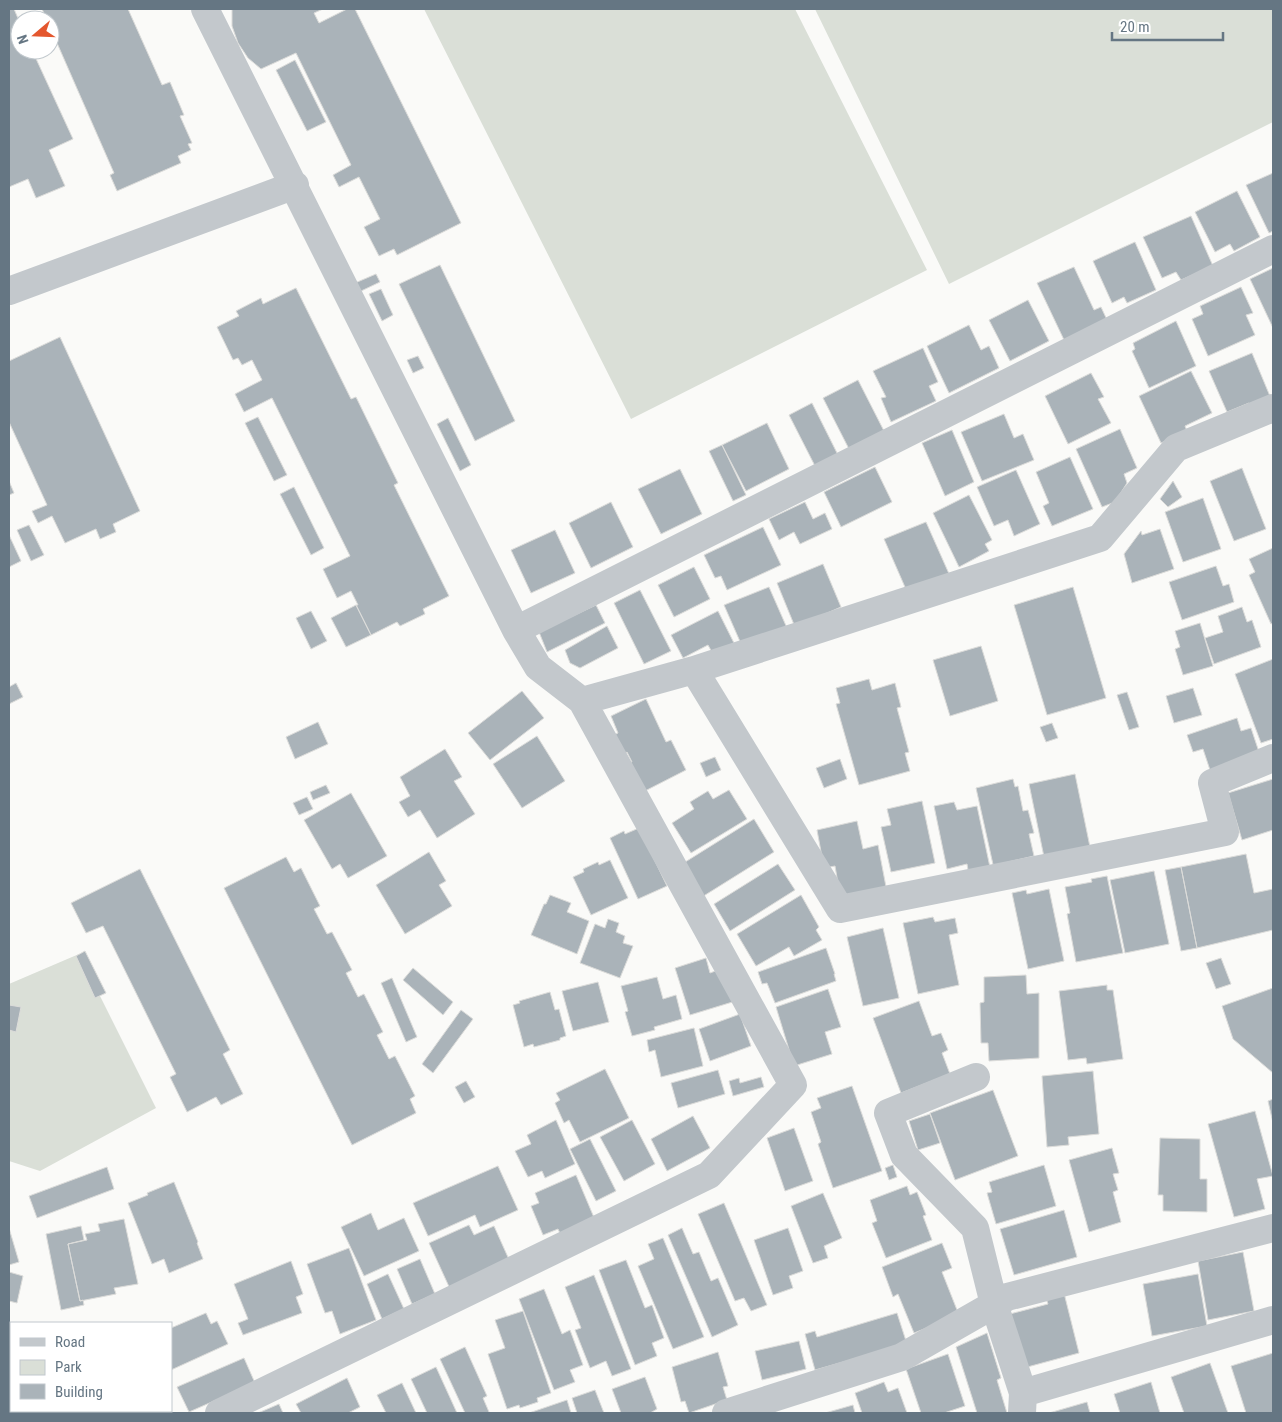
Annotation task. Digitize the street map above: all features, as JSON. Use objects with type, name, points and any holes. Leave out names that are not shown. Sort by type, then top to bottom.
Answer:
[{"type":"street","points":[[205,9],[295,185],[516,630],[538,667],[582,701],[793,1085],[710,1175],[219,1413]]},
{"type":"street","points":[[9,291],[295,185]]},
{"type":"street","points":[[516,630],[1273,249]]},
{"type":"street","points":[[582,701],[694,670],[1100,538],[1176,448],[1273,408]]},
{"type":"street","points":[[694,670],[840,909],[1225,832],[1212,783],[1273,758]]},
{"type":"street","points":[[976,1077],[888,1113],[904,1155],[975,1228],[1022,1403],[1273,1320]]},
{"type":"street","points":[[726,1413],[902,1356],[1007,1297],[1273,1228]]},
{"type":"green space","points":[[424,9],[795,9],[927,270],[631,419]]},
{"type":"green space","points":[[815,9],[1273,9],[1273,122],[949,284]]},
{"type":"green space","points":[[79,954],[156,1108],[40,1171],[9,1161],[9,984]]},
{"type":"building","points":[[9,9],[14,9],[10,10],[10,60],[37,60],[73,139],[49,150],[65,186],[36,198],[28,179],[9,187]]},
{"type":"building","points":[[128,9],[162,85],[170,82],[184,115],[180,116],[192,143],[188,144],[191,150],[178,156],[181,163],[117,191],[110,175],[114,173],[60,50],[60,10],[42,10]]},
{"type":"building","points":[[232,9],[323,9],[314,13],[319,23],[347,9],[355,9],[461,223],[397,255],[394,249],[379,256],[364,227],[380,219],[359,177],[339,187],[333,175],[351,165],[296,53],[261,69],[248,58],[238,43],[232,26]]},
{"type":"building","points":[[295,60],[326,122],[307,131],[276,70]]},
{"type":"building","points":[[1273,173],[1273,231],[1269,233],[1246,185]]},
{"type":"building","points":[[1237,191],[1260,237],[1234,251],[1230,244],[1215,252],[1195,212]]},
{"type":"building","points":[[1191,216],[1213,266],[1181,280],[1176,272],[1162,278],[1143,237]]},
{"type":"building","points":[[1135,242],[1156,290],[1127,303],[1124,297],[1112,303],[1093,261]]},
{"type":"building","points":[[440,265],[515,421],[475,441],[399,284]]},
{"type":"building","points":[[1074,267],[1094,310],[1101,307],[1108,322],[1065,342],[1037,283]]},
{"type":"building","points":[[1273,268],[1273,328],[1250,279]]},
{"type":"building","points":[[376,274],[380,282],[359,292],[355,283]]},
{"type":"building","points":[[1241,287],[1253,313],[1246,315],[1255,335],[1208,356],[1192,319],[1203,314],[1200,306]]},
{"type":"building","points":[[296,288],[351,399],[356,397],[398,483],[394,485],[449,596],[423,609],[425,614],[400,626],[397,622],[371,635],[351,591],[337,598],[323,569],[350,556],[272,398],[244,412],[235,394],[262,380],[252,360],[242,365],[238,358],[233,360],[217,327],[239,316],[236,311],[261,298],[263,304]]},
{"type":"building","points":[[381,289],[393,315],[382,321],[369,294]]},
{"type":"building","points":[[1028,300],[1049,341],[1010,361],[989,320]]},
{"type":"building","points":[[1176,321],[1196,366],[1149,388],[1132,351],[1135,349],[1133,343]]},
{"type":"building","points":[[969,325],[981,350],[989,346],[999,368],[949,393],[927,346]]},
{"type":"building","points":[[60,337],[140,511],[113,524],[116,532],[100,539],[96,529],[65,543],[52,516],[38,523],[32,511],[47,505],[9,422],[9,361]]},
{"type":"building","points":[[923,348],[938,382],[929,386],[936,401],[891,422],[881,398],[886,397],[873,371]]},
{"type":"building","points":[[1252,353],[1272,401],[1252,410],[1249,403],[1227,412],[1209,371]]},
{"type":"building","points":[[418,356],[424,368],[413,373],[407,360]]},
{"type":"building","points":[[1191,371],[1212,413],[1185,426],[1187,431],[1161,443],[1139,396]]},
{"type":"building","points":[[1091,373],[1104,397],[1098,399],[1111,423],[1068,444],[1045,396]]},
{"type":"building","points":[[858,380],[884,431],[849,449],[823,398]]},
{"type":"building","points":[[812,403],[838,455],[815,466],[789,415]]},
{"type":"building","points":[[1004,414],[1014,438],[1023,434],[1034,460],[982,481],[961,432]]},
{"type":"building","points":[[258,417],[287,475],[274,481],[245,423]]},
{"type":"building","points":[[448,418],[471,465],[460,471],[437,424]]},
{"type":"building","points":[[767,423],[789,469],[746,491],[722,445]]},
{"type":"building","points":[[1120,429],[1137,468],[1124,474],[1127,483],[1115,502],[1102,507],[1076,449]]},
{"type":"building","points":[[952,430],[974,482],[945,496],[922,443]]},
{"type":"building","points":[[722,445],[746,495],[733,501],[709,451]]},
{"type":"building","points":[[1070,457],[1093,509],[1052,526],[1043,506],[1049,503],[1036,472]]},
{"type":"building","points":[[875,467],[892,502],[841,527],[824,492]]},
{"type":"building","points":[[1242,468],[1266,529],[1234,541],[1210,481]]},
{"type":"building","points":[[680,469],[702,514],[661,534],[638,489]]},
{"type":"building","points":[[1016,470],[1040,524],[1014,536],[1008,520],[994,526],[977,487]]},
{"type":"building","points":[[9,481],[14,493],[9,495]]},
{"type":"building","points":[[1173,481],[1182,497],[1168,507],[1160,499]]},
{"type":"building","points":[[294,487],[324,548],[311,555],[280,494]]},
{"type":"building","points":[[969,495],[992,540],[985,544],[989,551],[959,567],[933,513]]},
{"type":"building","points":[[1203,498],[1221,549],[1183,562],[1165,512]]},
{"type":"building","points":[[611,502],[633,547],[591,568],[569,523]]},
{"type":"building","points":[[805,502],[813,519],[825,513],[832,529],[800,544],[794,532],[779,540],[769,519]]},
{"type":"building","points":[[926,522],[950,576],[908,594],[884,539]]},
{"type":"building","points":[[29,525],[44,555],[31,561],[17,530]]},
{"type":"building","points":[[763,527],[781,565],[727,590],[721,576],[715,578],[704,555]]},
{"type":"building","points":[[1160,529],[1174,569],[1132,583],[1124,554],[1141,531],[1142,535]]},
{"type":"building","points":[[555,530],[575,573],[531,593],[511,550]]},
{"type":"building","points":[[9,535],[21,561],[9,567]]},
{"type":"building","points":[[1273,548],[1273,623],[1271,624],[1249,575],[1255,572],[1249,559]]},
{"type":"building","points":[[823,564],[841,607],[795,627],[777,583]]},
{"type":"building","points":[[1216,566],[1223,586],[1229,584],[1234,602],[1182,620],[1169,582]]},
{"type":"building","points":[[694,567],[710,599],[674,617],[658,585]]},
{"type":"building","points":[[769,587],[787,628],[742,646],[724,605]]},
{"type":"building","points":[[1073,587],[1106,698],[1047,715],[1014,605]]},
{"type":"building","points":[[640,590],[671,651],[644,664],[614,603]]},
{"type":"building","points":[[356,605],[371,635],[346,647],[331,618]]},
{"type":"building","points":[[596,605],[605,623],[547,652],[539,632]]},
{"type":"building","points":[[1242,607],[1247,622],[1252,620],[1261,647],[1214,664],[1205,638],[1223,632],[1218,616]]},
{"type":"building","points":[[311,611],[327,641],[311,649],[296,618]]},
{"type":"building","points":[[718,611],[736,647],[713,654],[708,645],[683,658],[671,635]]},
{"type":"building","points":[[1200,623],[1213,666],[1183,675],[1175,649],[1180,647],[1175,631]]},
{"type":"building","points":[[607,626],[618,648],[580,668],[570,663],[565,650]]},
{"type":"building","points":[[981,646],[998,701],[950,716],[933,660]]},
{"type":"building","points":[[1273,659],[1273,739],[1261,743],[1235,674]]},
{"type":"building","points":[[869,679],[872,690],[895,683],[901,707],[897,708],[909,752],[905,753],[910,771],[859,785],[836,704],[840,703],[836,688]]},
{"type":"building","points":[[16,683],[23,697],[9,704],[9,687]]},
{"type":"building","points":[[1193,688],[1202,715],[1174,723],[1166,696]]},
{"type":"building","points":[[522,691],[544,718],[490,760],[468,733]]},
{"type":"building","points":[[1127,692],[1139,727],[1129,730],[1117,695]]},
{"type":"building","points":[[646,699],[666,742],[671,740],[686,770],[641,793],[627,764],[632,762],[627,752],[623,755],[614,735],[618,733],[611,716]]},
{"type":"building","points":[[1237,718],[1241,731],[1251,728],[1259,752],[1210,770],[1203,749],[1193,752],[1187,735]]},
{"type":"building","points":[[318,722],[328,744],[295,759],[286,737]]},
{"type":"building","points":[[1052,723],[1058,738],[1046,742],[1040,727]]},
{"type":"building","points":[[537,736],[565,781],[522,808],[493,764]]},
{"type":"building","points":[[445,749],[462,777],[454,781],[475,814],[437,838],[420,810],[408,817],[399,802],[410,796],[400,777]]},
{"type":"building","points":[[715,757],[721,770],[706,777],[700,763]]},
{"type":"building","points":[[840,759],[847,779],[824,788],[816,768]]},
{"type":"building","points":[[1075,774],[1090,847],[1044,857],[1029,784]]},
{"type":"building","points":[[1013,779],[1015,787],[1018,786],[1023,811],[1028,810],[1034,833],[1029,834],[1034,856],[1008,862],[994,869],[976,788]]},
{"type":"building","points":[[1273,779],[1273,830],[1242,840],[1228,793]]},
{"type":"building","points":[[326,785],[330,793],[313,800],[310,792]]},
{"type":"building","points":[[729,790],[747,819],[691,853],[672,823],[694,809],[690,802],[708,791],[713,799]]},
{"type":"building","points":[[351,793],[387,856],[348,878],[340,864],[332,869],[304,820]]},
{"type":"building","points":[[307,797],[313,809],[299,815],[293,803]]},
{"type":"building","points":[[922,801],[935,863],[891,872],[881,827],[891,825],[887,809]]},
{"type":"building","points":[[954,802],[957,810],[977,806],[991,872],[969,876],[967,864],[947,869],[934,806]]},
{"type":"building","points":[[754,819],[774,852],[702,897],[682,864]]},
{"type":"building","points":[[857,821],[863,849],[878,845],[887,892],[841,901],[835,866],[824,868],[817,830]]},
{"type":"building","points":[[639,828],[667,886],[638,899],[610,838],[624,831],[625,834]]},
{"type":"building","points":[[429,852],[446,881],[439,885],[452,906],[405,934],[376,885]]},
{"type":"building","points":[[1246,854],[1254,893],[1273,889],[1273,930],[1197,948],[1181,867]]},
{"type":"building","points":[[286,857],[294,872],[301,868],[320,906],[314,909],[327,934],[332,932],[352,970],[346,973],[358,997],[364,994],[383,1032],[377,1035],[389,1059],[395,1056],[415,1096],[410,1099],[416,1113],[352,1145],[224,888]]},
{"type":"building","points":[[610,860],[628,898],[591,915],[573,877],[584,872],[583,869],[598,862],[599,865]]},
{"type":"building","points":[[778,864],[795,890],[730,931],[714,904]]},
{"type":"building","points":[[1181,867],[1197,948],[1181,951],[1165,870]]},
{"type":"building","points":[[140,869],[230,1050],[223,1054],[243,1094],[221,1105],[216,1097],[187,1112],[170,1077],[176,1074],[103,926],[86,933],[71,903]]},
{"type":"building","points":[[1154,871],[1169,944],[1125,953],[1110,880]]},
{"type":"building","points":[[1107,876],[1123,953],[1076,962],[1067,914],[1070,913],[1065,887],[1092,882],[1091,879]]},
{"type":"building","points":[[1049,889],[1064,961],[1028,969],[1012,893],[1026,890],[1027,894]]},
{"type":"building","points":[[550,895],[571,903],[567,912],[589,921],[577,954],[531,935],[544,904],[546,904]]},
{"type":"building","points":[[801,895],[819,927],[816,930],[822,940],[794,956],[789,947],[756,966],[737,934]]},
{"type":"building","points":[[933,917],[935,922],[955,918],[958,933],[949,935],[959,985],[918,994],[903,923]]},
{"type":"building","points":[[608,919],[619,923],[616,932],[625,936],[623,943],[633,946],[620,978],[580,963],[595,924],[605,928]]},
{"type":"building","points":[[883,928],[899,998],[863,1006],[847,937]]},
{"type":"building","points":[[826,948],[836,981],[775,1003],[767,983],[762,984],[758,972]]},
{"type":"building","points":[[85,951],[106,993],[95,998],[76,956]]},
{"type":"building","points":[[706,958],[710,973],[718,970],[739,1000],[690,1015],[675,968]]},
{"type":"building","points":[[1221,958],[1231,984],[1216,989],[1206,963]]},
{"type":"building","points":[[413,968],[453,1002],[443,1015],[403,980]]},
{"type":"building","points":[[1026,975],[1027,994],[1039,993],[1039,1058],[989,1061],[988,1043],[981,1043],[980,1003],[984,1002],[984,977]]},
{"type":"building","points":[[657,977],[663,999],[676,995],[682,1019],[654,1027],[655,1030],[632,1036],[625,1012],[628,1011],[621,986]]},
{"type":"building","points":[[392,978],[417,1037],[406,1042],[381,983]]},
{"type":"building","points":[[598,982],[609,1022],[573,1031],[562,991]]},
{"type":"building","points":[[1107,985],[1107,990],[1113,990],[1123,1059],[1087,1064],[1086,1058],[1068,1060],[1059,991]]},
{"type":"building","points":[[1273,988],[1273,1073],[1233,1039],[1222,1006]]},
{"type":"building","points":[[828,989],[841,1027],[825,1032],[832,1054],[794,1066],[776,1007]]},
{"type":"building","points":[[550,992],[555,1010],[559,1009],[566,1036],[560,1038],[560,1040],[534,1047],[533,1044],[524,1047],[513,1005],[520,1003],[519,1001]]},
{"type":"building","points":[[919,1001],[932,1036],[941,1033],[948,1050],[942,1053],[950,1074],[901,1093],[873,1018]]},
{"type":"building","points":[[9,1005],[21,1007],[16,1032],[9,1030]]},
{"type":"building","points":[[461,1010],[473,1019],[433,1073],[422,1064]]},
{"type":"building","points":[[740,1014],[751,1046],[710,1061],[699,1029]]},
{"type":"building","points":[[694,1028],[703,1066],[661,1077],[655,1050],[649,1052],[647,1040]]},
{"type":"building","points":[[605,1069],[629,1118],[580,1142],[569,1120],[564,1123],[555,1103],[560,1100],[556,1093]]},
{"type":"building","points":[[718,1070],[725,1094],[678,1108],[671,1083]]},
{"type":"building","points":[[1093,1071],[1099,1134],[1068,1137],[1069,1145],[1047,1147],[1042,1076]]},
{"type":"building","points":[[761,1077],[764,1087],[733,1096],[729,1081],[739,1078],[740,1083]]},
{"type":"building","points":[[466,1081],[475,1097],[464,1103],[455,1087]]},
{"type":"building","points":[[852,1086],[882,1171],[833,1188],[818,1144],[821,1142],[811,1112],[821,1108],[817,1098]]},
{"type":"building","points":[[993,1090],[1018,1156],[955,1180],[930,1113]]},
{"type":"building","points":[[1273,1099],[1273,1123],[1268,1101]]},
{"type":"building","points":[[1255,1111],[1273,1176],[1257,1179],[1265,1209],[1234,1217],[1208,1124]]},
{"type":"building","points":[[930,1114],[940,1143],[918,1150],[909,1121]]},
{"type":"building","points":[[693,1116],[710,1148],[667,1171],[651,1139]]},
{"type":"building","points":[[556,1120],[575,1164],[545,1178],[542,1171],[528,1177],[515,1151],[531,1144],[527,1135]]},
{"type":"building","points":[[632,1120],[655,1164],[624,1181],[600,1137]]},
{"type":"building","points":[[794,1128],[813,1181],[785,1191],[767,1138]]},
{"type":"building","points":[[1160,1138],[1200,1139],[1200,1179],[1207,1179],[1207,1212],[1163,1211],[1163,1195],[1158,1195]]},
{"type":"building","points":[[590,1139],[616,1191],[596,1201],[570,1149]]},
{"type":"building","points":[[1112,1148],[1119,1173],[1113,1174],[1118,1190],[1113,1192],[1121,1222],[1089,1232],[1069,1160]]},
{"type":"building","points":[[893,1165],[897,1177],[889,1180],[885,1168]]},
{"type":"building","points":[[1044,1165],[1056,1206],[996,1224],[987,1193],[992,1192],[989,1182]]},
{"type":"building","points":[[498,1166],[518,1210],[480,1227],[475,1215],[428,1236],[413,1203]]},
{"type":"building","points":[[107,1167],[114,1189],[37,1218],[29,1196]]},
{"type":"building","points":[[576,1175],[598,1227],[564,1242],[558,1229],[543,1235],[531,1206],[539,1203],[535,1193]]},
{"type":"building","points":[[174,1182],[203,1259],[169,1273],[164,1259],[152,1264],[128,1203]]},
{"type":"building","points":[[907,1186],[910,1195],[917,1192],[926,1215],[923,1216],[932,1240],[886,1258],[872,1223],[877,1221],[870,1200]]},
{"type":"building","points":[[823,1193],[842,1238],[824,1246],[828,1258],[813,1263],[791,1206]]},
{"type":"building","points":[[724,1203],[767,1305],[751,1311],[744,1298],[735,1301],[698,1214]]},
{"type":"building","points":[[1064,1210],[1077,1257],[1014,1275],[1000,1229]]},
{"type":"building","points":[[371,1213],[378,1230],[404,1218],[419,1251],[364,1276],[341,1227]]},
{"type":"building","points":[[124,1219],[138,1284],[114,1288],[116,1294],[80,1301],[68,1244],[87,1240],[85,1234],[100,1231],[98,1224]]},
{"type":"building","points":[[469,1225],[474,1235],[494,1226],[511,1264],[451,1291],[429,1243]]},
{"type":"building","points":[[81,1226],[84,1240],[68,1244],[80,1301],[83,1300],[84,1305],[61,1310],[46,1234]]},
{"type":"building","points":[[9,1228],[19,1262],[9,1265]]},
{"type":"building","points":[[682,1228],[693,1254],[699,1252],[711,1281],[718,1278],[738,1325],[712,1337],[668,1235]]},
{"type":"building","points":[[788,1228],[803,1271],[789,1276],[793,1288],[773,1295],[754,1240]]},
{"type":"building","points":[[663,1238],[704,1337],[673,1349],[638,1266],[654,1259],[648,1244]]},
{"type":"building","points":[[942,1243],[952,1268],[942,1272],[959,1315],[914,1333],[898,1294],[893,1297],[882,1267]]},
{"type":"building","points":[[349,1248],[376,1320],[340,1334],[332,1311],[325,1313],[307,1264]]},
{"type":"building","points":[[1243,1252],[1254,1311],[1208,1320],[1198,1261]]},
{"type":"building","points":[[420,1259],[435,1294],[412,1304],[397,1269]]},
{"type":"building","points":[[626,1260],[645,1308],[652,1305],[664,1338],[652,1343],[657,1356],[635,1365],[599,1270]]},
{"type":"building","points":[[291,1261],[303,1294],[296,1297],[302,1313],[243,1335],[238,1323],[248,1319],[234,1284]]},
{"type":"building","points":[[9,1272],[23,1276],[17,1303],[9,1301]]},
{"type":"building","points":[[388,1274],[404,1309],[382,1319],[367,1284]]},
{"type":"building","points":[[1198,1274],[1207,1326],[1152,1336],[1143,1284]]},
{"type":"building","points":[[594,1275],[631,1369],[612,1376],[606,1361],[590,1368],[575,1330],[581,1328],[565,1287]]},
{"type":"building","points":[[544,1289],[562,1334],[570,1330],[583,1365],[570,1370],[575,1382],[554,1390],[519,1299]]},
{"type":"building","points":[[1064,1293],[1079,1353],[1020,1369],[1006,1315],[1048,1304],[1046,1298]]},
{"type":"building","points":[[523,1311],[551,1393],[537,1398],[538,1402],[520,1408],[519,1405],[507,1409],[488,1354],[505,1348],[495,1320]]},
{"type":"building","points":[[206,1313],[211,1324],[217,1321],[228,1344],[172,1370],[172,1328]]},
{"type":"building","points":[[897,1313],[907,1344],[815,1370],[805,1334],[815,1331],[817,1337]]},
{"type":"building","points":[[987,1333],[1001,1378],[997,1380],[1007,1413],[977,1413],[956,1347]]},
{"type":"building","points":[[799,1341],[806,1369],[762,1380],[755,1351]]},
{"type":"building","points":[[465,1347],[487,1396],[483,1398],[489,1412],[487,1413],[465,1413],[440,1359]]},
{"type":"building","points":[[718,1352],[728,1386],[723,1387],[727,1400],[689,1413],[685,1401],[681,1402],[672,1367]]},
{"type":"building","points":[[1273,1353],[1273,1413],[1246,1413],[1231,1366]]},
{"type":"building","points":[[948,1354],[965,1406],[944,1413],[921,1413],[906,1369]]},
{"type":"building","points":[[244,1358],[255,1383],[189,1412],[177,1387]]},
{"type":"building","points":[[1210,1363],[1228,1413],[1184,1413],[1171,1377]]},
{"type":"building","points":[[436,1367],[457,1413],[427,1413],[411,1379]]},
{"type":"building","points":[[645,1377],[657,1409],[650,1413],[621,1413],[612,1389]]},
{"type":"building","points":[[9,1378],[10,1412],[44,1412],[44,1413],[9,1413]]},
{"type":"building","points":[[347,1378],[360,1407],[348,1413],[301,1413],[296,1404]]},
{"type":"building","points":[[884,1382],[888,1392],[898,1388],[907,1413],[862,1413],[855,1393]]},
{"type":"building","points":[[1151,1382],[1160,1413],[1120,1413],[1114,1394]]},
{"type":"building","points":[[402,1383],[416,1413],[386,1413],[377,1395]]},
{"type":"building","points":[[595,1390],[604,1413],[577,1413],[572,1398]]},
{"type":"building","points":[[567,1400],[571,1413],[529,1413]]},
{"type":"building","points":[[1087,1402],[1090,1413],[1049,1413]]},
{"type":"building","points":[[279,1404],[283,1413],[258,1413]]},
{"type":"building","points":[[853,1405],[855,1413],[825,1413]]}]
